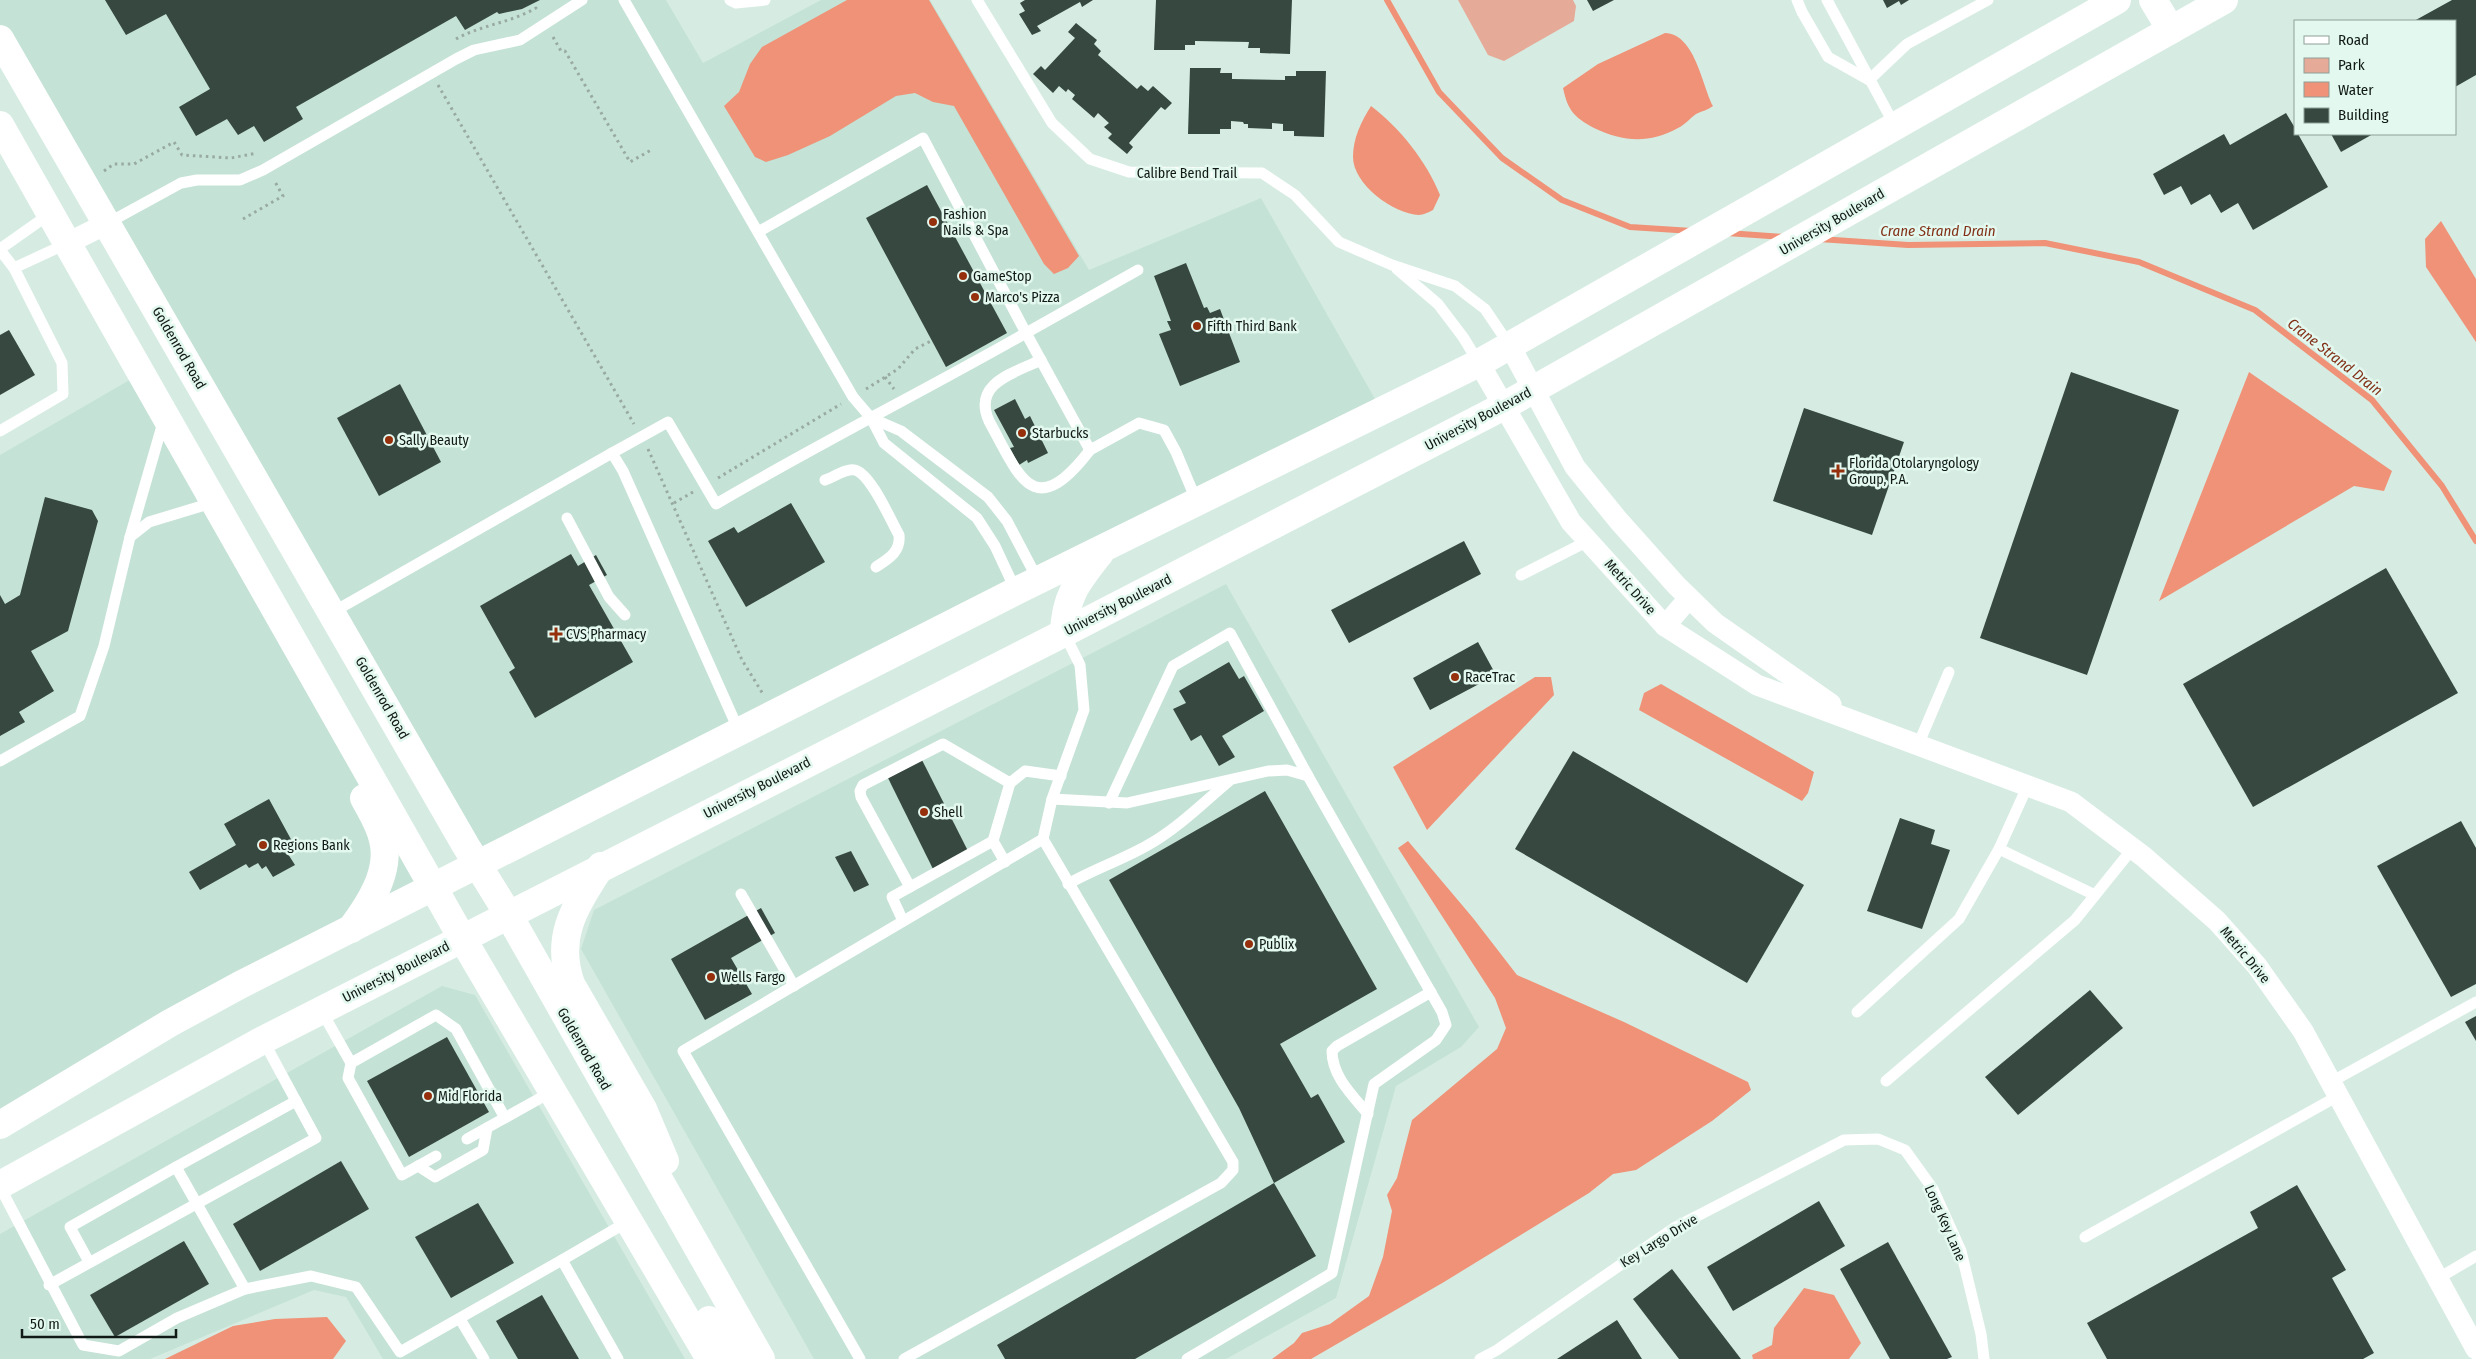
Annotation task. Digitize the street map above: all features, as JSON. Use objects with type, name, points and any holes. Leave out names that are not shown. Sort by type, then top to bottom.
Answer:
[{"type":"street","points":[[0,1125],[170,1023],[351,929],[1026,586],[1479,363],[2117,0]]},
{"type":"street","points":[[2153,0],[2171,30]]},
{"type":"street","name":"University Boulevard","points":[[0,1186],[263,1040],[1504,406],[2224,0]]},
{"type":"street","name":"Goldenrod Road","points":[[0,39],[508,914],[761,1359]]},
{"type":"street","points":[[0,125],[308,663],[462,938],[710,1359]]},
{"type":"street","points":[[68,243],[106,224]]},
{"type":"street","name":"Metric Drive","points":[[1510,346],[1575,467],[1618,520],[1689,598],[1715,623],[1780,671],[1860,724]]},
{"type":"street","name":"Metric Drive","points":[[1479,363],[1571,522],[1665,626],[1757,685],[2071,802],[2133,848],[2217,921],[2257,966],[2303,1031],[2476,1349]]},
{"type":"street","points":[[1064,632],[1065,612],[1077,582],[1106,546]]},
{"type":"street","points":[[1665,626],[1689,598]]},
{"type":"street","points":[[308,663],[326,724],[379,828],[384,842],[385,860],[371,903],[351,929]]},
{"type":"street","points":[[601,866],[572,917],[565,935],[565,966],[571,984],[643,1109],[711,1271]]},
{"type":"street","points":[[633,1229],[671,1261],[688,1284],[732,1359]]},
{"type":"lane","points":[[106,224],[181,183],[197,180],[240,180],[267,168],[474,50],[520,40],[582,0]]},
{"type":"lane","points":[[624,0],[853,397],[870,418],[884,443],[976,518],[1026,586]]},
{"type":"lane","points":[[730,0],[736,3],[765,0]]},
{"type":"lane","name":"Calibre Bend Trail","points":[[977,0],[1052,123],[1090,159],[1128,172],[1262,173],[1295,195],[1339,242],[1392,265],[1455,286],[1485,309],[1510,346]]},
{"type":"lane","points":[[1797,0],[1828,56],[1869,80]]},
{"type":"lane","points":[[1827,0],[1894,126]]},
{"type":"lane","points":[[1869,80],[1907,44],[1988,0]]},
{"type":"lane","points":[[758,232],[923,138],[1090,450]]},
{"type":"lane","points":[[0,431],[63,394],[62,363],[14,268],[0,250],[51,213]]},
{"type":"lane","points":[[14,268],[68,243]]},
{"type":"lane","name":"Calibre Bend Trail","points":[[1392,265],[1438,304],[1463,337],[1479,363]]},
{"type":"lane","points":[[333,612],[668,422],[716,504],[820,444],[923,391],[1138,270]]},
{"type":"lane","points":[[1041,360],[991,386],[985,398],[984,406],[993,429],[1018,475],[1033,486],[1050,487],[1062,482],[1090,450],[1139,423],[1164,430],[1176,452],[1197,502]]},
{"type":"lane","points":[[0,761],[80,716],[104,646],[130,538],[165,414]]},
{"type":"lane","points":[[870,418],[901,431],[988,497],[1006,520],[1026,586]]},
{"type":"lane","points":[[612,453],[623,471],[740,732]]},
{"type":"lane","points":[[825,480],[849,470],[856,470],[868,480],[900,535],[900,542],[894,554],[876,567]]},
{"type":"lane","points":[[130,538],[149,522],[215,502]]},
{"type":"lane","points":[[567,518],[609,597],[625,615]]},
{"type":"lane","points":[[1522,575],[1588,541]]},
{"type":"lane","points":[[904,1359],[1221,1183],[1233,1170],[1233,1162],[1042,840],[1052,799],[1084,710],[1080,665],[1064,632]]},
{"type":"lane","points":[[1109,803],[1173,666],[1230,633],[1308,776],[1431,992],[1442,1012],[1446,1025],[1436,1040],[1374,1084],[1332,1273],[1187,1359]]},
{"type":"lane","points":[[1918,745],[1948,672]]},
{"type":"lane","points":[[910,887],[861,797],[860,791],[863,785],[943,744],[1010,783]]},
{"type":"lane","points":[[1052,799],[1127,804],[1268,771],[1287,770],[1308,776]]},
{"type":"lane","points":[[903,921],[892,897],[993,841],[1010,783],[1025,771],[1061,776]]},
{"type":"lane","points":[[1068,884],[1089,872],[1148,845],[1173,829],[1230,780]]},
{"type":"lane","points":[[1857,1012],[1959,919],[2000,849],[2028,785]]},
{"type":"lane","points":[[860,1359],[683,1051],[1042,840]]},
{"type":"lane","points":[[993,841],[1005,862]]},
{"type":"lane","points":[[1886,1081],[2075,920],[2133,848]]},
{"type":"lane","points":[[2000,849],[2095,895]]},
{"type":"lane","points":[[741,894],[794,986]]},
{"type":"lane","points":[[1368,1114],[1337,1074],[1332,1060],[1332,1050],[1431,992]]},
{"type":"lane","points":[[2085,1236],[2335,1089],[2476,1002]]},
{"type":"lane","points":[[321,1010],[351,1063],[348,1078],[402,1175],[436,1156]]},
{"type":"lane","points":[[351,1063],[436,1015],[456,1030],[505,1118]]},
{"type":"lane","points":[[50,1285],[316,1138],[263,1040]]},
{"type":"lane","points":[[467,1138],[552,1091]]},
{"type":"lane","points":[[89,1262],[70,1227],[296,1100]]},
{"type":"lane","points":[[418,1166],[435,1177],[484,1150],[487,1128]]},
{"type":"lane","name":"Key Largo Drive","points":[[1480,1359],[1497,1350],[1674,1228],[1844,1140],[1878,1140]]},
{"type":"lane","name":"Long Key Lane","points":[[1878,1140],[1905,1150],[1933,1189],[1961,1251],[1981,1334],[1984,1359]]},
{"type":"lane","points":[[176,1167],[245,1290]]},
{"type":"lane","points":[[0,1186],[83,1345],[119,1352],[177,1318],[245,1290],[311,1276],[356,1287],[400,1352],[562,1260],[633,1229]]},
{"type":"lane","points":[[2437,1279],[2476,1256]]},
{"type":"lane","points":[[562,1260],[618,1359]]},
{"type":"lane","points":[[460,1319],[484,1359]]},
{"type":"path","points":[[455,40],[472,30],[499,25],[536,8],[561,51],[565,52],[630,162],[651,150]]},
{"type":"path","points":[[431,73],[654,460],[742,660],[764,697]]},
{"type":"path","points":[[102,172],[114,164],[134,164],[174,142],[182,155],[231,158],[262,151]]},
{"type":"path","points":[[243,219],[283,196],[257,153]]},
{"type":"path","points":[[674,503],[898,370],[915,350],[931,341]]},
{"type":"shaded area","points":[[0,0],[666,0],[703,63],[821,0],[930,0],[1089,270],[1261,198],[1379,406],[479,863],[0,31]]},
{"type":"shaded area","points":[[133,378],[431,886],[0,1129],[0,455]]},
{"type":"shaded area","points":[[1226,584],[1479,1027],[1461,1047],[1396,1086],[1336,1298],[1226,1359],[814,1359],[581,949],[594,910]]},
{"type":"shaded area","points":[[442,986],[475,995],[685,1359],[383,1359],[346,1297],[314,1290],[150,1359],[0,1359],[0,1234]]},
{"type":"green space","points":[[1458,0],[1573,0],[1576,6],[1574,21],[1504,61],[1488,55]]},
{"type":"water","points":[[847,0],[929,0],[1079,256],[1068,268],[1054,274],[1044,264],[954,106],[933,102],[915,93],[896,96],[830,136],[788,155],[766,162],[755,157],[724,106],[739,92],[750,64],[762,47]]},
{"type":"water","points":[[1665,33],[1675,36],[1684,42],[1690,51],[1713,106],[1696,114],[1681,127],[1657,137],[1646,139],[1626,138],[1605,133],[1577,117],[1567,102],[1563,88],[1598,64]]},
{"type":"water","points":[[1371,106],[1392,124],[1420,158],[1440,195],[1433,210],[1419,215],[1398,209],[1376,196],[1360,177],[1353,157],[1354,143],[1361,124]]},
{"type":"water","points":[[2441,221],[2476,279],[2476,342],[2426,267],[2425,239]]},
{"type":"water","points":[[2249,372],[2392,471],[2384,491],[2354,486],[2159,601]]},
{"type":"water","points":[[1535,677],[1551,677],[1554,695],[1427,830],[1393,767]]},
{"type":"water","points":[[1661,684],[1814,772],[1808,793],[1802,801],[1639,710],[1644,693]]},
{"type":"water","points":[[1408,841],[1473,918],[1517,975],[1624,1022],[1748,1082],[1751,1090],[1712,1121],[1636,1170],[1613,1174],[1589,1193],[1444,1282],[1311,1359],[1272,1359],[1294,1343],[1302,1333],[1330,1324],[1369,1296],[1383,1257],[1392,1211],[1387,1195],[1397,1178],[1412,1120],[1497,1049],[1506,1028],[1495,998],[1398,848]]},
{"type":"water","points":[[1804,1288],[1834,1295],[1861,1343],[1849,1359],[1753,1359],[1752,1355],[1772,1345],[1774,1328]]},
{"type":"water","points":[[327,1317],[346,1341],[333,1359],[165,1359],[233,1326],[275,1319]]},
{"type":"building","points":[[105,0],[540,0],[522,9],[499,14],[497,12],[465,30],[456,16],[296,107],[303,119],[264,142],[254,126],[238,135],[227,119],[196,136],[179,107],[210,89],[166,14],[126,35]]},
{"type":"building","points":[[1025,0],[1093,0],[1082,7],[1080,2],[1037,26],[1041,31],[1032,35],[1019,14],[1025,11],[1020,3]]},
{"type":"building","points":[[1156,0],[1292,0],[1290,54],[1260,53],[1260,48],[1248,48],[1249,42],[1195,41],[1195,45],[1185,45],[1185,50],[1154,50]]},
{"type":"building","points":[[1587,0],[1614,0],[1593,11]]},
{"type":"building","points":[[1883,0],[1909,0],[1901,5],[1899,1],[1887,8]]},
{"type":"building","points":[[2452,0],[2476,0],[2476,75],[2456,86],[2456,20],[2416,20]]},
{"type":"building","points":[[1076,23],[1097,40],[1094,44],[1101,51],[1098,55],[1137,89],[1141,85],[1148,91],[1153,86],[1172,103],[1165,110],[1161,107],[1129,143],[1133,147],[1127,154],[1108,138],[1112,134],[1104,127],[1109,123],[1098,113],[1094,118],[1072,99],[1075,95],[1068,89],[1066,92],[1059,86],[1053,93],[1033,74],[1041,66],[1045,70],[1075,38],[1068,32]]},
{"type":"building","points":[[1190,68],[1221,68],[1220,73],[1232,73],[1232,79],[1285,80],[1285,76],[1296,76],[1296,71],[1326,71],[1324,137],[1294,136],[1294,131],[1283,131],[1283,124],[1272,123],[1272,129],[1248,128],[1248,124],[1231,121],[1231,129],[1220,129],[1220,134],[1188,134]]},
{"type":"building","points":[[2286,113],[2294,126],[2294,135],[2299,135],[2328,187],[2253,230],[2238,203],[2221,213],[2210,194],[2191,205],[2181,186],[2164,195],[2153,174],[2224,134],[2230,145]]},
{"type":"building","points":[[2332,135],[2371,135],[2341,152]]},
{"type":"building","points":[[927,185],[1007,333],[946,367],[866,218]]},
{"type":"building","name":"Fifth Third Bank","points":[[1186,263],[1204,308],[1207,307],[1210,313],[1220,309],[1240,362],[1180,386],[1159,334],[1171,330],[1167,321],[1171,321],[1154,276]]},
{"type":"building","points":[[9,330],[35,375],[0,395],[0,335]]},
{"type":"building","points":[[2071,372],[2179,410],[2087,675],[1980,638]]},
{"type":"building","name":"Sally Beauty","points":[[400,384],[441,462],[379,496],[337,418]]},
{"type":"building","name":"Starbucks","points":[[1015,399],[1025,419],[1030,416],[1048,453],[1028,463],[1027,460],[1019,465],[1010,448],[1014,447],[994,410]]},
{"type":"building","name":"Florida Otolaryngology Group, P.A.","points":[[1804,408],[1904,442],[1872,535],[1773,501]]},
{"type":"building","points":[[45,497],[92,510],[98,521],[68,631],[31,651],[54,691],[19,712],[25,722],[0,736],[0,595],[5,604],[20,595]]},
{"type":"building","points":[[791,503],[825,562],[746,607],[708,541],[734,527],[738,533]]},
{"type":"building","points":[[1464,541],[1481,574],[1349,643],[1331,610]]},
{"type":"building","name":"CVS Pharmacy","points":[[571,554],[578,566],[596,555],[607,575],[589,585],[633,662],[535,718],[509,672],[515,668],[480,606]]},
{"type":"building","points":[[2386,568],[2458,693],[2253,807],[2183,684]]},
{"type":"building","name":"RaceTrac","points":[[1478,642],[1496,675],[1430,710],[1413,678]]},
{"type":"building","points":[[1229,662],[1239,679],[1244,676],[1264,711],[1222,736],[1235,757],[1219,766],[1201,735],[1191,741],[1173,709],[1186,703],[1179,691]]},
{"type":"building","points":[[1573,751],[1804,885],[1747,983],[1515,849]]},
{"type":"building","points":[[922,760],[968,851],[933,869],[888,778]]},
{"type":"building","points":[[1265,791],[1377,989],[1280,1044],[1311,1098],[1318,1094],[1345,1142],[1274,1183],[1239,1108],[1109,880]]},
{"type":"building","name":"Regions Bank","points":[[269,799],[293,843],[290,845],[293,851],[288,854],[295,865],[273,877],[266,866],[262,869],[258,863],[249,868],[246,864],[200,890],[189,872],[236,845],[224,824]]},
{"type":"building","points":[[1900,818],[1935,830],[1931,844],[1950,850],[1922,929],[1867,911]]},
{"type":"building","points":[[2461,821],[2476,848],[2476,984],[2451,997],[2377,866]]},
{"type":"building","points":[[851,851],[869,885],[854,892],[835,857]]},
{"type":"building","name":"Wells Fargo","points":[[761,908],[775,933],[731,958],[752,994],[705,1020],[671,959]]},
{"type":"building","points":[[2090,990],[2123,1028],[2018,1115],[1985,1077]]},
{"type":"building","points":[[2476,1016],[2476,1041],[2465,1022]]},
{"type":"building","name":"Mid Florida","points":[[447,1037],[489,1112],[409,1157],[367,1081]]},
{"type":"building","points":[[341,1161],[369,1209],[260,1271],[233,1224]]},
{"type":"building","points":[[1274,1183],[1316,1256],[1135,1359],[1005,1359],[997,1345]]},
{"type":"building","points":[[2297,1185],[2346,1270],[2332,1278],[2374,1353],[2363,1359],[2107,1359],[2087,1323],[2258,1228],[2250,1212]]},
{"type":"building","points":[[1819,1201],[1845,1246],[1733,1311],[1707,1267]]},
{"type":"building","points":[[478,1203],[514,1263],[451,1298],[415,1237]]},
{"type":"building","points":[[184,1241],[209,1284],[115,1337],[90,1295]]},
{"type":"building","points":[[1888,1242],[1952,1357],[1947,1359],[1890,1359],[1840,1269]]},
{"type":"building","points":[[1672,1269],[1741,1359],[1679,1359],[1633,1299]]},
{"type":"building","points":[[542,1295],[579,1359],[518,1359],[496,1321]]},
{"type":"building","points":[[1617,1320],[1642,1359],[1557,1359]]},
{"type":"waterway","name":"Crane Strand Drain","points":[[1387,0],[1439,92],[1502,158],[1562,200],[1630,227],[1692,231]]},
{"type":"waterway","name":"Crane Strand Drain","points":[[1727,233],[1784,237]]},
{"type":"waterway","name":"Crane Strand Drain","points":[[1819,239],[1908,245],[2045,243],[2139,262],[2255,310],[2372,400],[2442,486],[2476,541]]},
{"type":"place","name":"Fashion Nails & Spa","points":[[933,222]]},
{"type":"place","name":"GameStop","points":[[963,276]]},
{"type":"place","name":"Marco's Pizza","points":[[975,297]]},
{"type":"place","name":"Fifth Third Bank","points":[[1197,326]]},
{"type":"place","name":"Starbucks","points":[[1022,433]]},
{"type":"place","name":"Sally Beauty","points":[[389,440]]},
{"type":"place","name":"Florida Otolaryngology Group, P.A.","points":[[1838,471]]},
{"type":"place","name":"CVS Pharmacy","points":[[556,634]]},
{"type":"place","name":"RaceTrac","points":[[1455,677]]},
{"type":"place","name":"Shell","points":[[924,812]]},
{"type":"place","name":"Regions Bank","points":[[263,845]]},
{"type":"place","name":"Publix","points":[[1249,944]]},
{"type":"place","name":"Wells Fargo","points":[[711,977]]},
{"type":"place","name":"Mid Florida","points":[[428,1096]]}]
